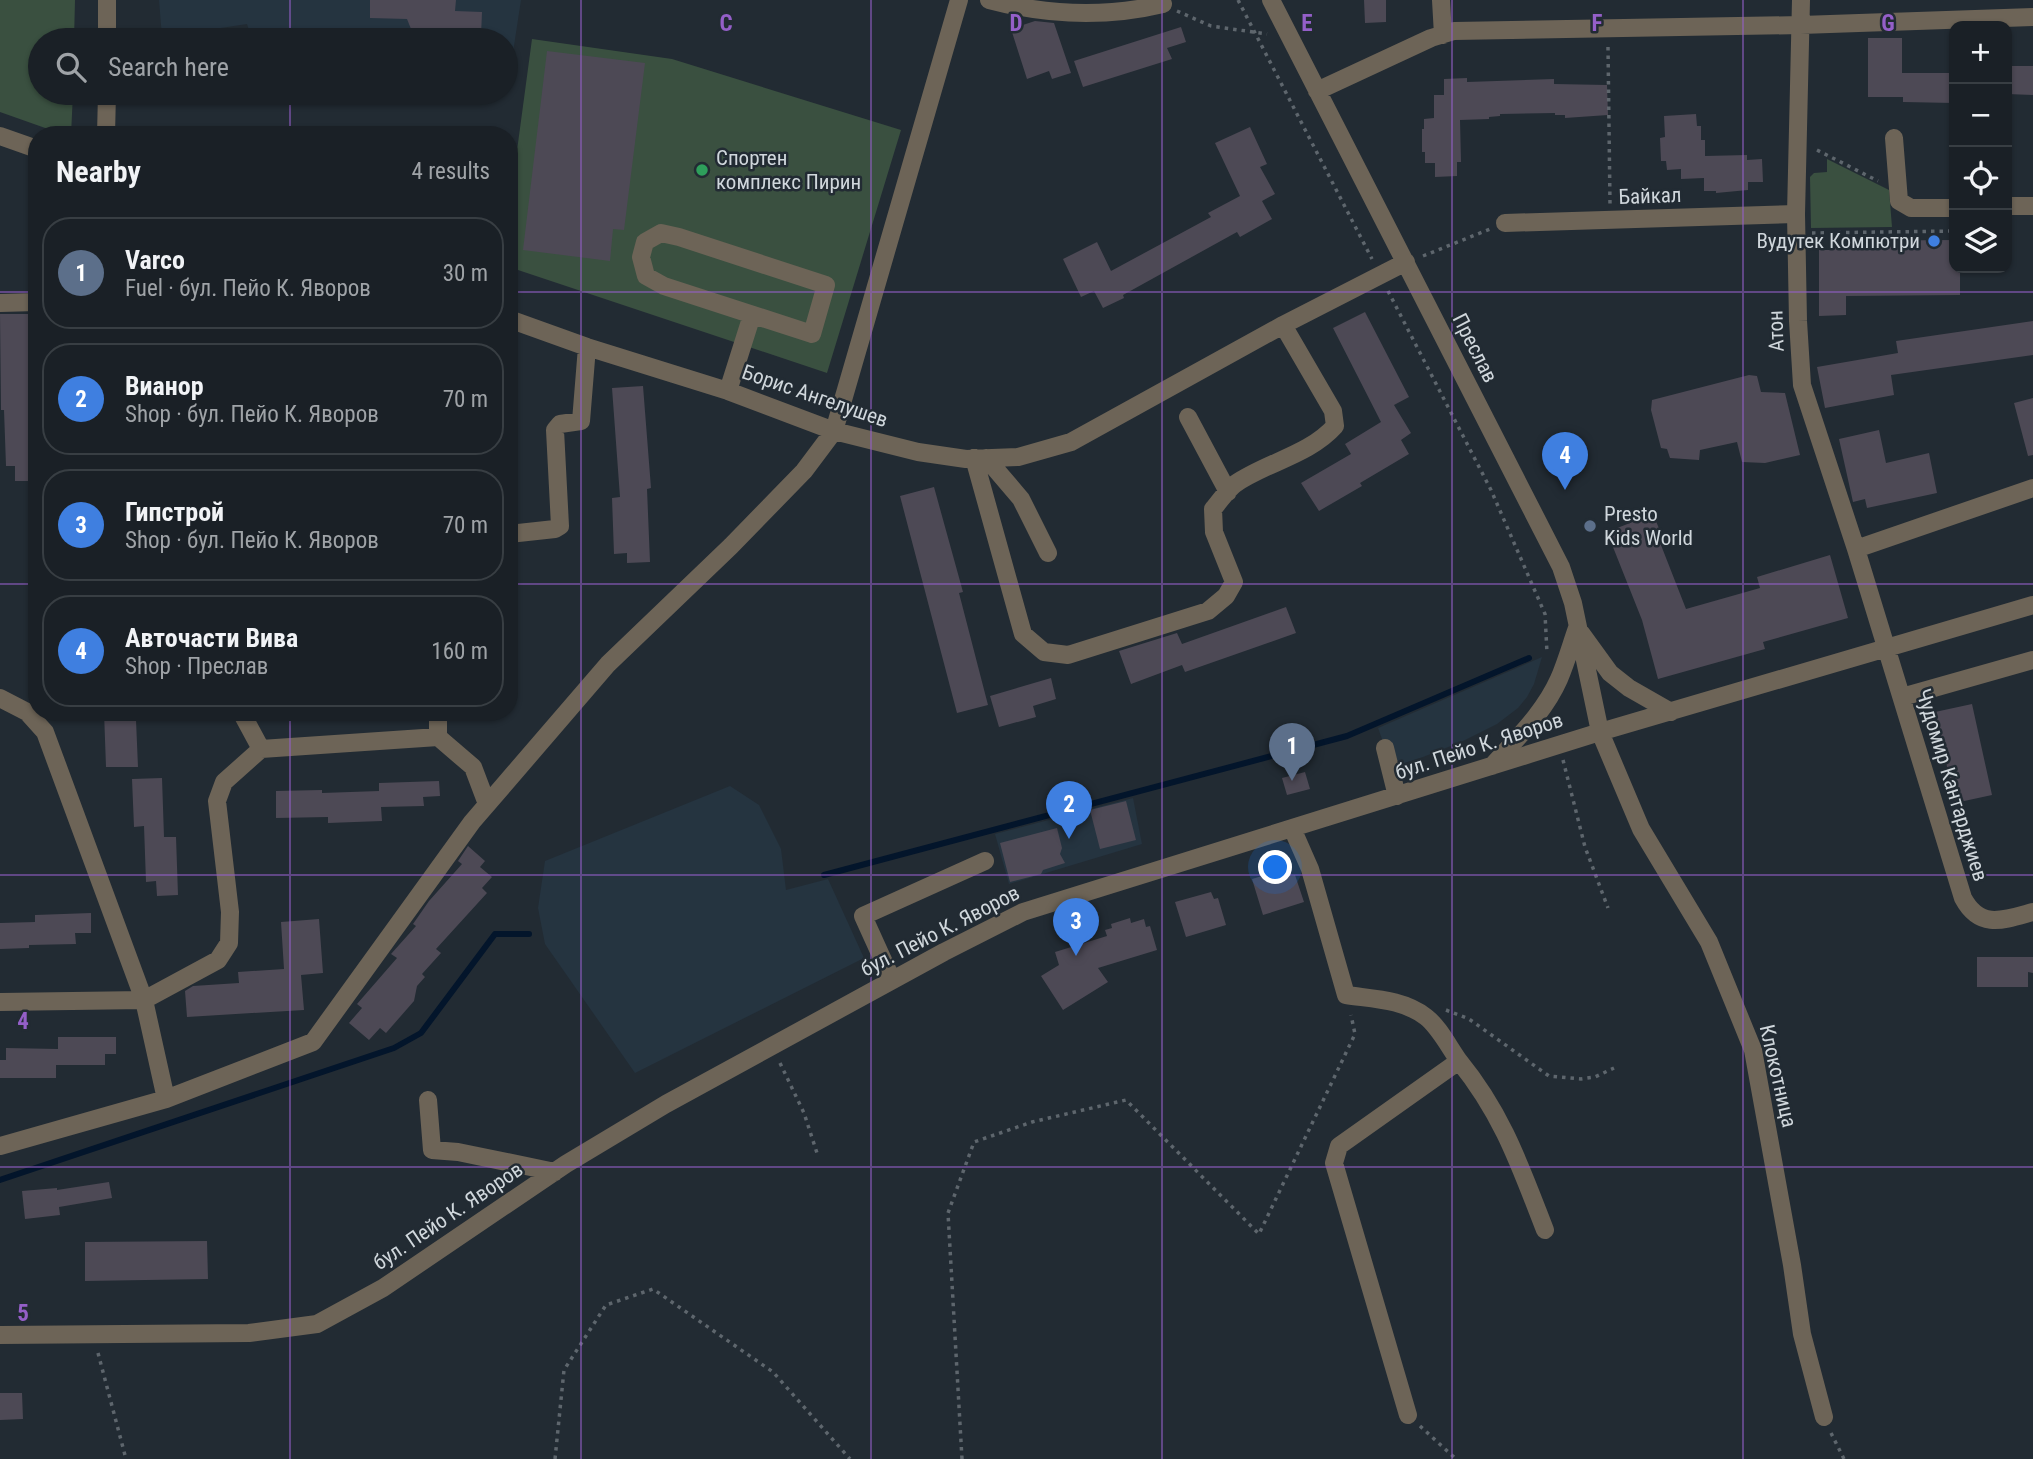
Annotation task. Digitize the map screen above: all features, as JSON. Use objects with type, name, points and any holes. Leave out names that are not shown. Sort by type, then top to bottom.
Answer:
[{"type":"street","points":[[107,0],[107,28]]},
{"type":"street","points":[[0,1146],[166,1099],[313,1042],[487,804],[608,664],[731,547],[804,471],[834,431],[959,0]]},
{"type":"street","points":[[989,0],[1019,8],[1080,13],[1123,11],[1163,4]]},
{"type":"street","name":"Преслав","points":[[1270,0],[1561,567],[1569,586],[1600,732]]},
{"type":"street","points":[[1441,0],[1443,35]]},
{"type":"street","name":"Атон","points":[[1801,0],[1796,233],[1802,385],[1886,648]]},
{"type":"street","points":[[1317,91],[1443,35],[1479,30],[1801,25],[2033,17]]},
{"type":"street","points":[[106,126],[107,105]]},
{"type":"street","points":[[0,136],[28,146]]},
{"type":"street","points":[[1894,138],[1899,201],[1911,208],[1949,208]]},
{"type":"street","points":[[2012,206],[2033,205]]},
{"type":"street","name":"Байкал","points":[[1505,223],[1796,214]]},
{"type":"street","points":[[661,233],[679,237],[826,285],[812,334],[752,314],[664,286],[646,276],[641,257],[645,242],[661,233]]},
{"type":"street","name":"Борис Ангелушев","points":[[518,322],[587,347],[729,391],[834,431],[918,452],[980,458],[1018,457],[1071,442],[1283,325],[1406,262]]},
{"type":"street","points":[[0,303],[28,302]]},
{"type":"street","points":[[729,391],[752,314]]},
{"type":"street","points":[[980,458],[1023,634],[1044,652],[1068,655],[1208,611],[1226,596],[1234,582],[1214,532],[1213,509],[1234,485],[1307,448],[1335,426],[1333,411],[1283,325]]},
{"type":"street","points":[[518,533],[555,529],[560,526],[555,430],[560,424],[581,421],[587,347]]},
{"type":"street","points":[[1188,417],[1228,492]]},
{"type":"street","points":[[980,458],[1021,499],[1048,553]]},
{"type":"street","points":[[1856,549],[2033,488]]},
{"type":"street","name":"бул. Пейо К. Яворов","points":[[0,1335],[248,1334],[317,1324],[383,1288],[555,1172],[666,1104],[771,1045],[1023,912],[1600,732],[2033,605]]},
{"type":"street","points":[[1577,628],[1610,673],[1629,688],[1671,712]]},
{"type":"street","points":[[1491,767],[1546,703],[1559,680],[1577,628]]},
{"type":"street","name":"Чудомир Кантарджиев","points":[[1886,648],[1963,898],[1976,915],[1989,920],[2003,920],[2033,912]]},
{"type":"street","points":[[1902,697],[2033,660]]},
{"type":"street","points":[[0,698],[28,713]]},
{"type":"street","points":[[35,721],[45,732],[144,1000],[166,1099]]},
{"type":"street","points":[[245,721],[261,749]]},
{"type":"street","points":[[438,721],[438,737]]},
{"type":"street","name":"Клокотница","points":[[1600,732],[1641,829],[1709,942],[1753,1050],[1802,1335],[1824,1416]]},
{"type":"street","points":[[0,1002],[144,1000],[218,960],[229,943],[230,912],[217,801],[224,782],[261,749],[438,737],[473,767],[487,804]]},
{"type":"street","points":[[1385,748],[1397,796]]},
{"type":"street","points":[[1292,828],[1310,869],[1346,995],[1392,1001],[1427,1018],[1495,1112],[1510,1139],[1545,1230]]},
{"type":"street","points":[[892,980],[863,916],[985,861]]},
{"type":"street","points":[[1408,1415],[1353,1234],[1334,1163],[1335,1155],[1339,1146],[1459,1061]]},
{"type":"street","points":[[428,1100],[432,1150],[458,1152],[555,1172]]},
{"type":"path","points":[[1238,0],[1491,490],[1545,614],[1548,650],[1546,660]]},
{"type":"path","points":[[1163,4],[1211,26],[1290,37]]},
{"type":"path","points":[[1608,29],[1610,220]]},
{"type":"path","points":[[1796,139],[1898,191]]},
{"type":"path","points":[[1406,262],[1505,223]]},
{"type":"path","points":[[1796,233],[1949,231]]},
{"type":"path","points":[[1560,745],[1582,835],[1608,908]]},
{"type":"path","points":[[962,1459],[948,1213],[974,1142],[1031,1122],[1126,1100],[1259,1234],[1355,1034],[1346,995]]},
{"type":"path","points":[[1439,1007],[1469,1018],[1549,1076],[1581,1079],[1595,1077],[1614,1068]]},
{"type":"path","points":[[771,1045],[804,1112],[817,1153]]},
{"type":"path","points":[[555,1459],[564,1370],[606,1305],[653,1289],[773,1372],[850,1459]]},
{"type":"path","points":[[93,1334],[126,1459]]},
{"type":"path","points":[[1408,1415],[1456,1459]]},
{"type":"path","points":[[1824,1416],[1844,1459]]},
{"type":"shaded area","points":[[159,0],[521,0],[517,28],[248,28],[247,24],[221,28],[161,28]]},
{"type":"shaded area","points":[[1542,657],[1527,697],[1518,708],[1497,724],[1423,757],[1398,765],[1390,761],[1378,728]]},
{"type":"shaded area","points":[[730,786],[759,805],[781,849],[786,890],[828,879],[864,958],[635,1073],[545,944],[538,908],[545,861]]},
{"type":"shaded area","points":[[1133,798],[1142,844],[1009,884],[995,834]]},
{"type":"green space","points":[[0,0],[75,0],[74,28],[28,28],[28,105],[72,105],[71,126],[40,126],[0,112]]},
{"type":"green space","name":"Спортен комплекс Пирин","points":[[532,39],[672,59],[901,130],[827,373],[518,270],[518,143]]},
{"type":"green space","points":[[1827,159],[1889,190],[1892,227],[1811,228],[1810,177],[1814,173],[1827,172]]},
{"type":"building","points":[[370,0],[456,0],[455,11],[482,12],[481,28],[411,28],[407,19],[370,18]]},
{"type":"building","points":[[1364,0],[1386,0],[1386,22],[1365,23]]},
{"type":"building","points":[[1035,21],[1054,23],[1071,73],[1052,79],[1049,71],[1027,79],[1011,29]]},
{"type":"building","points":[[1181,27],[1186,42],[1167,48],[1172,59],[1083,87],[1074,61]]},
{"type":"building","points":[[1868,38],[1902,38],[1902,73],[1949,73],[1949,103],[1903,102],[1903,97],[1868,97]]},
{"type":"building","points":[[547,51],[645,63],[624,230],[613,229],[610,261],[523,250]]},
{"type":"building","points":[[2012,66],[2033,66],[2033,95],[2012,94]]},
{"type":"building","points":[[1467,78],[1467,82],[1554,79],[1554,84],[1607,85],[1608,115],[1565,118],[1565,115],[1555,113],[1500,114],[1489,119],[1460,120],[1461,162],[1457,162],[1457,176],[1435,177],[1435,163],[1425,163],[1425,152],[1422,152],[1424,119],[1434,118],[1434,95],[1444,95],[1444,79]]},
{"type":"building","points":[[1696,114],[1697,126],[1701,126],[1701,140],[1705,140],[1705,156],[1747,155],[1747,160],[1762,159],[1763,182],[1748,182],[1748,190],[1716,193],[1704,191],[1704,178],[1681,179],[1681,169],[1667,170],[1666,161],[1661,161],[1660,138],[1665,137],[1664,116]]},
{"type":"building","points":[[1250,127],[1267,164],[1260,167],[1275,194],[1262,201],[1272,219],[1240,237],[1237,232],[1103,308],[1094,291],[1081,297],[1063,259],[1097,242],[1111,271],[1211,217],[1208,213],[1240,196],[1215,143]]},
{"type":"building","points":[[1949,240],[1949,273],[1960,273],[1960,295],[1846,296],[1846,315],[1819,316],[1819,250],[1834,250],[1834,241]]},
{"type":"building","points":[[1365,312],[1409,397],[1394,405],[1411,433],[1401,440],[1409,454],[1319,511],[1301,483],[1351,454],[1345,444],[1381,422],[1333,328]]},
{"type":"building","points":[[0,314],[28,314],[28,481],[15,481],[15,466],[6,466],[4,410],[1,410]]},
{"type":"building","points":[[2033,321],[2033,355],[1891,375],[1894,395],[1825,408],[1817,367],[1898,353],[1896,341]]},
{"type":"building","points":[[1749,375],[1757,376],[1761,392],[1785,393],[1800,455],[1765,463],[1742,462],[1737,442],[1700,450],[1699,460],[1670,458],[1667,449],[1661,448],[1651,410],[1652,400]]},
{"type":"building","points":[[643,386],[651,488],[647,489],[650,562],[627,563],[627,553],[614,554],[612,498],[620,497],[612,388]]},
{"type":"building","points":[[2033,398],[2033,455],[2028,456],[2014,403]]},
{"type":"building","points":[[1879,430],[1886,463],[1929,453],[1937,493],[1867,508],[1865,499],[1853,502],[1839,439]]},
{"type":"building","points":[[934,487],[963,592],[959,593],[988,705],[957,713],[900,496]]},
{"type":"building","points":[[1653,514],[1663,538],[1659,540],[1686,609],[1760,588],[1757,577],[1830,555],[1848,618],[1763,642],[1765,649],[1658,679],[1642,620],[1607,532]]},
{"type":"building","points":[[1286,607],[1296,633],[1185,672],[1182,665],[1131,684],[1119,651],[1177,633],[1182,644]]},
{"type":"building","points":[[1051,678],[1056,699],[1033,706],[1036,717],[999,727],[990,696]]},
{"type":"building","points":[[1972,704],[1992,795],[1955,803],[1935,712]]},
{"type":"building","points":[[104,721],[136,721],[138,767],[106,767]]},
{"type":"building","points":[[1305,772],[1310,789],[1287,795],[1282,778]]},
{"type":"building","points":[[162,778],[164,837],[176,837],[178,895],[157,896],[156,881],[146,882],[144,826],[134,827],[132,779]]},
{"type":"building","points":[[439,781],[440,796],[423,797],[424,806],[381,807],[382,821],[328,823],[328,817],[276,818],[276,791],[379,791],[379,783]]},
{"type":"building","points":[[1126,801],[1136,840],[1100,849],[1090,810]]},
{"type":"building","points":[[1057,828],[1062,848],[1060,854],[1065,863],[1043,870],[1041,874],[1010,882],[1000,843]]},
{"type":"building","points":[[468,846],[485,861],[480,867],[492,877],[482,888],[487,893],[436,949],[441,953],[422,974],[425,977],[417,986],[414,1001],[386,1033],[380,1028],[369,1040],[349,1023],[362,1008],[357,1004],[397,958],[391,954],[416,926],[413,924],[429,901],[462,864],[458,861]]},
{"type":"building","points":[[1289,868],[1291,876],[1295,875],[1304,902],[1263,915],[1252,879]]},
{"type":"building","points":[[1211,892],[1214,899],[1218,898],[1226,925],[1186,937],[1175,902]]},
{"type":"building","points":[[91,913],[91,933],[75,933],[76,944],[0,949],[0,923],[35,922],[35,915]]},
{"type":"building","points":[[1130,918],[1131,923],[1144,919],[1146,927],[1150,926],[1157,950],[1098,968],[1108,982],[1063,1010],[1041,976],[1059,965],[1055,952],[1107,936],[1105,930],[1112,928],[1111,924]]},
{"type":"building","points":[[319,919],[323,973],[301,975],[304,1010],[187,1017],[185,991],[193,986],[239,983],[238,972],[284,969],[281,922]]},
{"type":"building","points":[[1977,957],[2033,957],[2033,973],[2028,972],[2028,987],[1977,987]]},
{"type":"building","points":[[58,1037],[116,1037],[116,1054],[105,1054],[105,1065],[56,1065],[56,1078],[0,1078],[0,1060],[6,1060],[6,1048],[58,1049]]},
{"type":"building","points":[[109,1182],[112,1198],[59,1207],[60,1215],[25,1219],[22,1191],[57,1190]]},
{"type":"building","points":[[207,1241],[208,1279],[85,1281],[85,1242]]},
{"type":"building","points":[[0,1393],[22,1393],[23,1419],[0,1420]]},
{"type":"waterway","points":[[824,875],[1347,736],[1529,658]]},
{"type":"waterway","points":[[0,1180],[394,1048],[421,1033],[495,934],[529,934]]},
{"type":"place","name":"Спортен комплекс Пирин","points":[[702,170]]},
{"type":"place","name":"Вудутек Компютри","points":[[1934,241]]},
{"type":"place","name":"Авточасти Вива","points":[[1565,490]]},
{"type":"place","name":"Presto Kids World","points":[[1590,526]]},
{"type":"place","name":"Varco","points":[[1292,781]]},
{"type":"place","name":"Вианор","points":[[1069,839]]},
{"type":"place","name":"Гипстрой","points":[[1076,956]]}]
